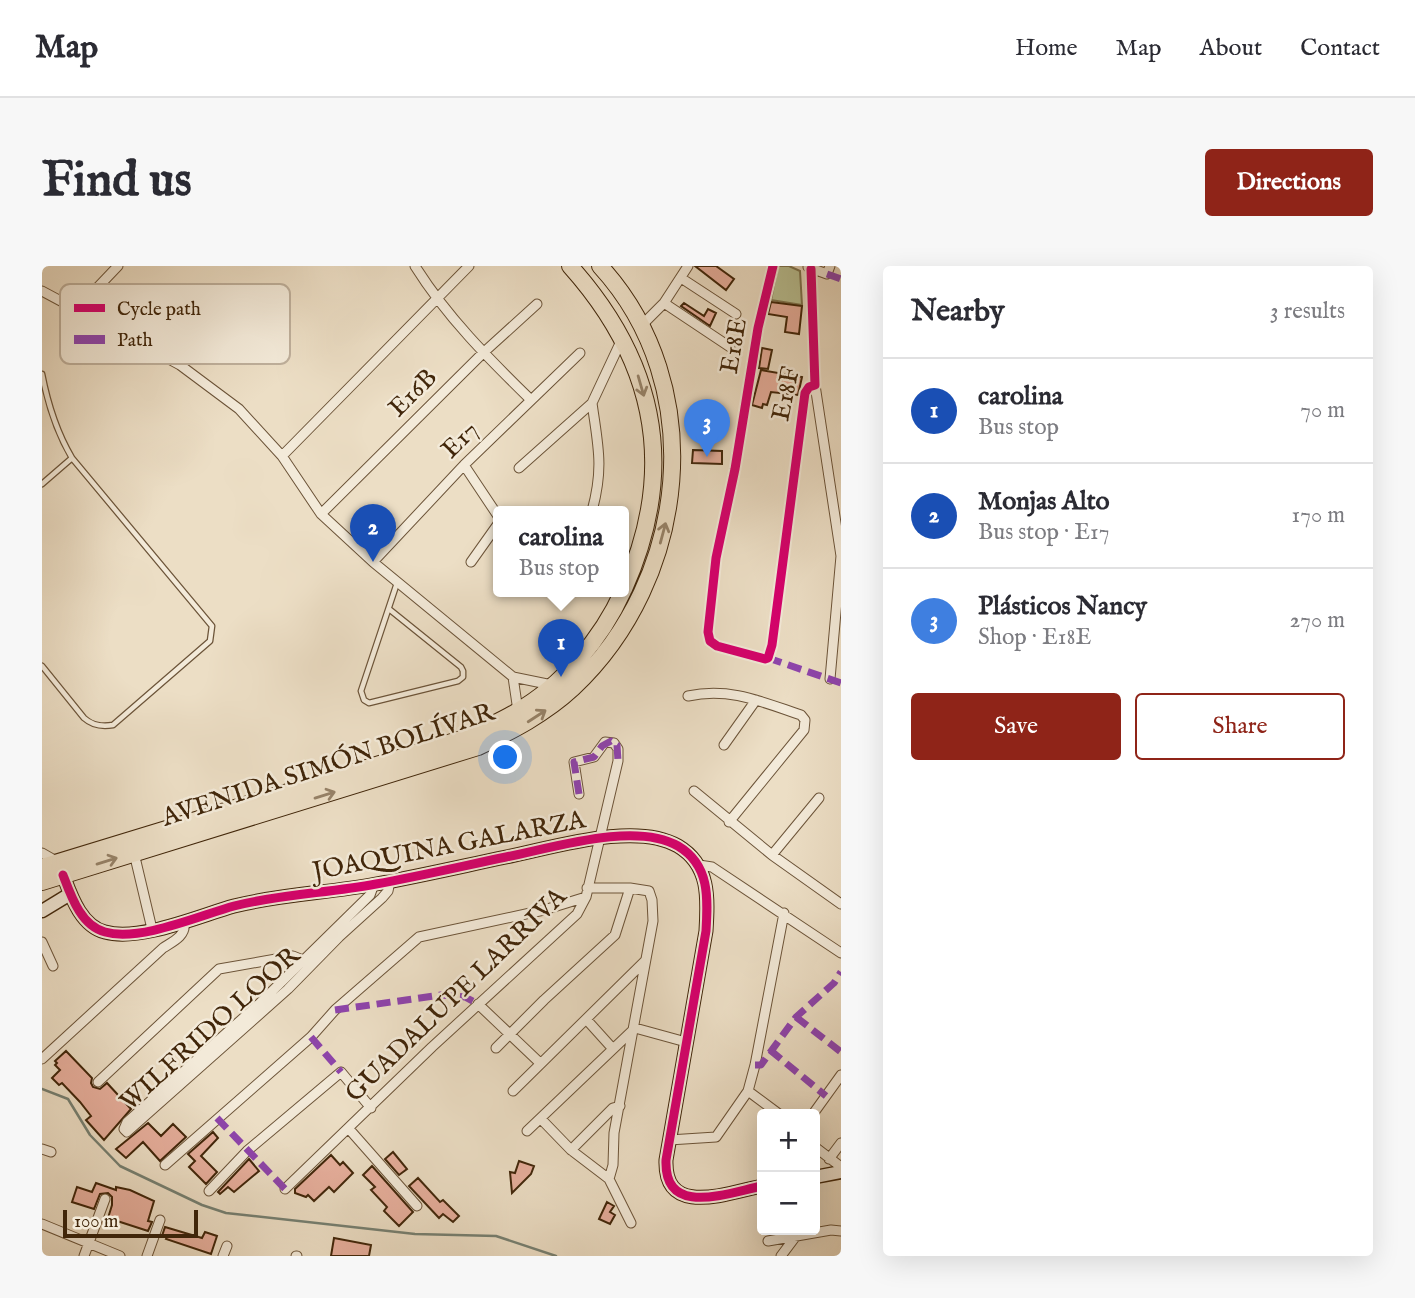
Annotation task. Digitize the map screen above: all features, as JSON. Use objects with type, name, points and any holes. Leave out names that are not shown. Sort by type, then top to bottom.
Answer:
[{"type":"highway","name":"AVENIDA SIMÓN BOLÍVAR","points":[[570,266],[594,293],[622,337],[634,362],[650,418],[654,446],[653,479],[646,531],[629,572]]},
{"type":"highway","name":"AVENIDA SIMÓN BOLÍVAR","points":[[54,868],[134,853],[478,747],[521,726],[574,688],[609,649],[625,626],[650,574],[667,518],[671,459],[667,401],[662,375],[642,325],[620,289],[600,266]]},
{"type":"highway","name":"AVENIDA SIMÓN BOLÍVAR","points":[[42,882],[54,868],[468,737],[517,712],[552,685],[598,636],[618,597]]},
{"type":"street","points":[[101,284],[118,266]]},
{"type":"street","points":[[415,266],[437,300],[483,353],[531,400]]},
{"type":"street","points":[[282,456],[470,266]]},
{"type":"street","points":[[642,325],[664,303],[688,266]]},
{"type":"street","name":"E18E","points":[[773,266],[758,328],[735,469],[716,558],[708,632],[710,641],[717,646],[768,658],[772,645],[786,527]]},
{"type":"street","points":[[808,267],[829,270]]},
{"type":"street","name":"E18F","points":[[786,527],[804,393],[808,387],[815,385],[808,267]]},
{"type":"street","points":[[681,278],[736,314]]},
{"type":"street","points":[[42,291],[60,301]]},
{"type":"street","points":[[664,303],[730,348]]},
{"type":"street","name":"E16B","points":[[321,514],[483,353],[537,304]]},
{"type":"street","points":[[519,468],[592,403],[622,337]]},
{"type":"street","name":"E17","points":[[373,562],[464,465],[580,352]]},
{"type":"street","points":[[178,364],[239,409],[282,456],[321,514],[373,562],[513,677],[552,685]]},
{"type":"street","points":[[815,385],[839,522],[841,556],[830,679]]},
{"type":"street","points":[[592,403],[600,468],[593,506]]},
{"type":"street","points":[[464,465],[493,510]]},
{"type":"street","points":[[471,562],[493,531]]},
{"type":"street","points":[[513,677],[517,712]]},
{"type":"street","points":[[688,696],[718,691],[756,700],[800,715],[806,724],[804,730],[729,822]]},
{"type":"street","points":[[724,745],[756,700]]},
{"type":"street","name":"GUADALUPE LARRIVA","points":[[285,1189],[478,1004],[577,914],[586,892],[618,761],[617,746],[611,741],[605,742],[594,757],[574,762],[579,794]]},
{"type":"street","points":[[694,791],[729,822],[841,904]]},
{"type":"street","points":[[772,855],[819,798]]},
{"type":"street","name":"JOAQUINA GALARZA","points":[[54,868],[86,920],[101,931],[115,934],[184,924],[256,902],[374,884],[598,839],[626,836],[664,841],[680,847],[699,865]]},
{"type":"street","points":[[42,853],[54,868]]},
{"type":"street","points":[[134,853],[152,929]]},
{"type":"street","points":[[699,865],[712,867],[841,954]]},
{"type":"street","points":[[699,865],[704,876],[708,905],[706,931],[669,1140],[666,1175],[671,1186],[679,1193],[706,1198],[757,1187]]},
{"type":"street","name":"WILFRIDO LOOR","points":[[374,884],[370,895],[260,1003],[127,1122],[125,1131],[134,1126],[295,982],[382,898],[388,891],[390,881]]},
{"type":"street","points":[[496,1048],[614,937],[619,929],[630,888]]},
{"type":"street","points":[[165,1165],[311,1037],[335,1010],[416,939],[549,909],[586,892],[630,888],[650,891],[653,921],[614,1133],[609,1179]]},
{"type":"street","points":[[42,911],[70,894]]},
{"type":"street","points":[[669,1140],[717,1136],[748,1091],[784,914]]},
{"type":"street","points":[[42,1059],[163,948],[182,934],[184,924]]},
{"type":"street","points":[[42,942],[53,966]]},
{"type":"street","points":[[97,1082],[219,969],[293,956],[303,960]]},
{"type":"street","points":[[513,1091],[645,961]]},
{"type":"street","points":[[478,1004],[540,1063]]},
{"type":"street","points":[[586,1019],[614,1049]]},
{"type":"street","points":[[635,1028],[686,1042]]},
{"type":"street","points":[[527,1131],[635,1028]]},
{"type":"street","points":[[209,1191],[247,1151],[341,1072],[371,1108]]},
{"type":"street","points":[[817,1109],[841,1075]]},
{"type":"street","points":[[748,1091],[772,1109]]},
{"type":"street","points":[[571,1150],[613,1108],[620,1105]]},
{"type":"street","points":[[541,1119],[571,1150],[609,1179],[631,1223]]},
{"type":"street","points":[[349,1129],[417,1206]]},
{"type":"street","points":[[830,1159],[841,1143]]},
{"type":"street","points":[[820,1151],[841,1169]]},
{"type":"street","points":[[820,1175],[841,1169]]},
{"type":"street","points":[[84,1256],[105,1199]]},
{"type":"street","points":[[147,1256],[160,1220]]},
{"type":"street","points":[[42,1224],[120,1256]]},
{"type":"street","points":[[768,1241],[831,1230],[841,1231]]},
{"type":"street","points":[[781,1256],[796,1236]]},
{"type":"lane","points":[[42,374],[54,423],[72,458],[212,626],[213,632],[210,641],[113,725],[90,723],[42,666]]},
{"type":"lane","points":[[42,484],[72,458]]},
{"type":"lane","points":[[389,609],[461,667],[463,677],[458,681],[387,700],[369,703],[364,700],[361,691],[397,582]]},
{"type":"green space","points":[[778,266],[789,266],[800,271],[802,305],[771,300]]},
{"type":"building","points":[[695,266],[716,266],[734,279],[726,290]]},
{"type":"building","points":[[771,302],[802,306],[799,334],[785,332],[787,317],[768,314]]},
{"type":"building","points":[[684,303],[704,316],[708,309],[716,313],[710,326],[681,306]]},
{"type":"building","points":[[762,348],[772,350],[768,369],[759,368]]},
{"type":"building","points":[[761,370],[802,377],[798,395],[771,392],[767,405],[763,404],[762,408],[752,405]]},
{"type":"building","points":[[693,450],[722,451],[722,464],[692,463]]},
{"type":"building","points":[[66,1051],[92,1078],[93,1087],[100,1089],[107,1083],[131,1109],[104,1140],[86,1120],[91,1116],[80,1102],[62,1083],[59,1085],[52,1078],[60,1070],[55,1061]]},
{"type":"building","points":[[148,1123],[161,1136],[173,1124],[186,1137],[160,1161],[143,1142],[126,1158],[116,1149]]},
{"type":"building","points":[[213,1132],[218,1138],[201,1156],[217,1172],[206,1184],[189,1167],[195,1161],[188,1154]]},
{"type":"building","points":[[393,1152],[407,1169],[399,1175],[385,1159]]},
{"type":"building","points":[[331,1155],[340,1165],[343,1162],[353,1173],[334,1192],[329,1187],[314,1201],[308,1195],[306,1197],[295,1193],[295,1189]]},
{"type":"building","points":[[249,1159],[259,1171],[234,1192],[228,1187],[220,1194],[218,1192]]},
{"type":"building","points":[[519,1161],[534,1166],[531,1174],[512,1193],[510,1172],[515,1173]]},
{"type":"building","points":[[372,1166],[413,1212],[399,1226],[384,1211],[387,1207],[371,1190],[375,1187],[363,1175]]},
{"type":"building","points":[[418,1178],[440,1202],[443,1200],[459,1216],[453,1222],[443,1214],[439,1218],[409,1186]]},
{"type":"building","points":[[96,1183],[116,1190],[116,1187],[130,1190],[154,1201],[148,1221],[152,1222],[148,1231],[108,1218],[112,1197],[108,1193],[100,1194],[94,1209],[72,1202],[77,1187],[92,1192]]},
{"type":"building","points":[[607,1202],[614,1206],[610,1212],[615,1215],[610,1224],[599,1219]]},
{"type":"building","points":[[165,1227],[202,1238],[205,1232],[217,1236],[211,1254],[166,1239],[167,1237],[162,1236]]},
{"type":"building","points":[[334,1238],[371,1245],[369,1256],[331,1256]]},
{"type":"waterway","points":[[42,1089],[68,1099],[90,1135],[120,1166],[202,1205],[226,1213],[415,1234],[496,1236],[556,1256]]},
{"type":"marked path","points":[[827,274],[841,279]]},
{"type":"marked path","points":[[768,658],[841,683]]},
{"type":"marked path","points":[[579,794],[574,762],[594,757],[602,746],[611,741],[617,745],[618,761]]},
{"type":"marked path","points":[[755,1065],[761,1065],[796,1017],[834,983],[841,972]]},
{"type":"marked path","points":[[335,1010],[441,995],[465,997],[478,1004]]},
{"type":"marked path","points":[[796,1017],[841,1052]]},
{"type":"marked path","points":[[311,1037],[341,1072]]},
{"type":"marked path","points":[[770,1050],[826,1096]]},
{"type":"marked path","points":[[217,1118],[285,1189]]},
{"type":"cycle path","points":[[773,266],[758,328],[735,469],[716,558],[708,632],[710,641],[717,646],[765,659],[768,658],[772,645],[805,393],[809,387],[815,385],[811,269]]},
{"type":"cycle path","points":[[63,875],[78,909],[89,924],[105,932],[119,934],[152,931],[252,902],[376,884],[593,839],[639,836],[660,839],[678,846],[696,863],[705,883],[707,919],[666,1160],[668,1178],[675,1190],[686,1196],[716,1196],[757,1187]]},
{"type":"place","name":"Plásticos Nancy","points":[[707,457]]},
{"type":"place","name":"Monjas Alto","points":[[373,562]]},
{"type":"place","name":"carolina","points":[[561,677]]}]
